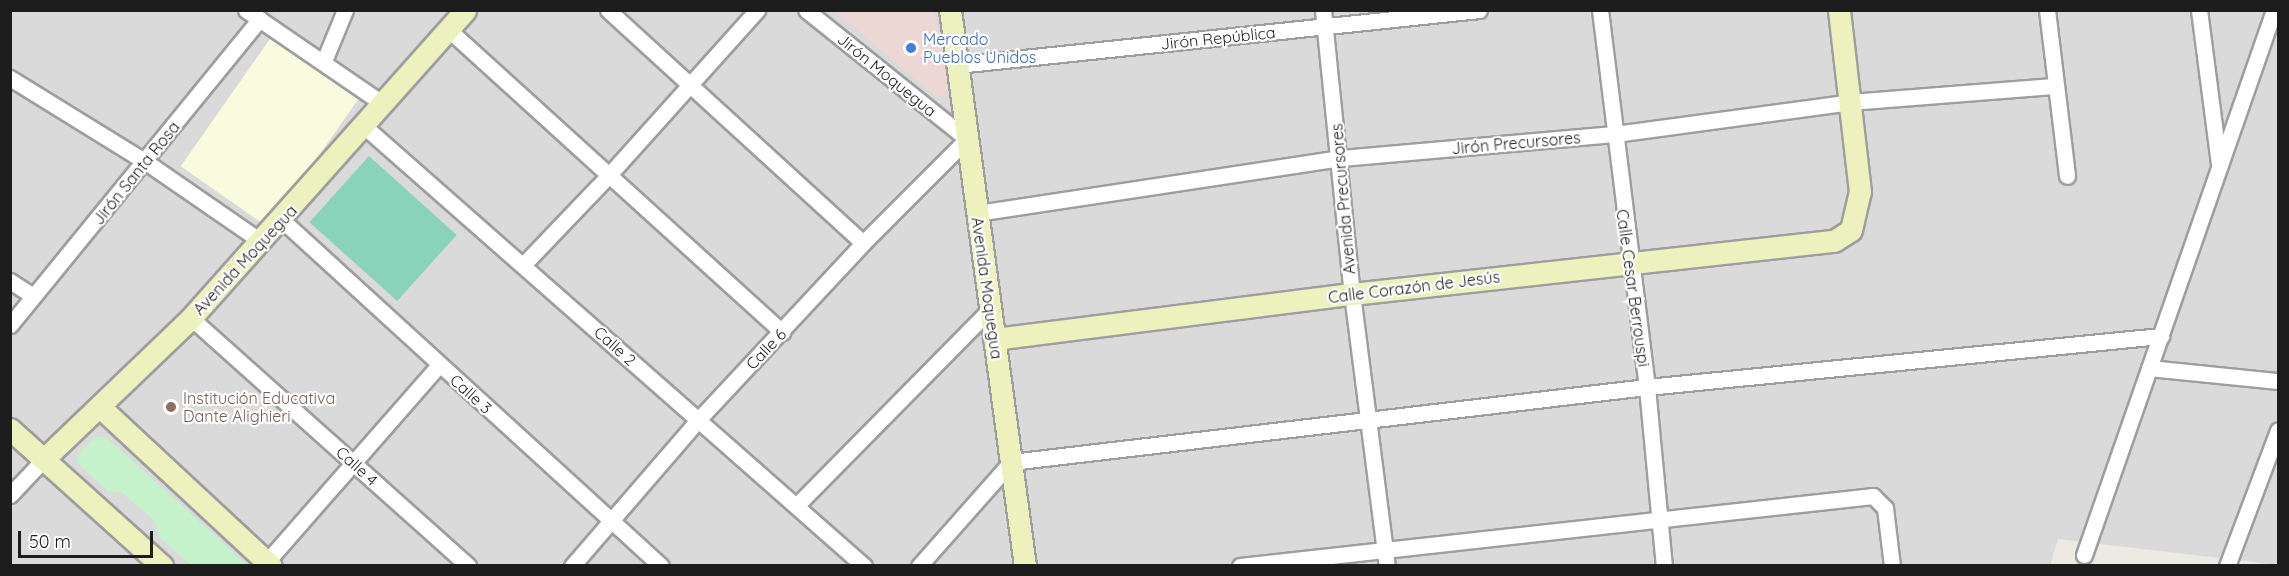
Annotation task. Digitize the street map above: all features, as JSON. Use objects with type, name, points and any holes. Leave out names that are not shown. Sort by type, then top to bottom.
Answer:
[{"type":"street","points":[[246,10],[324,61],[382,103]]},
{"type":"street","points":[[324,61],[345,10]]},
{"type":"street","name":"Avenida Moquegua","points":[[10,495],[44,459],[192,318],[365,127],[382,103],[465,10]]},
{"type":"street","points":[[608,10],[863,243]]},
{"type":"street","points":[[523,265],[609,176],[757,10]]},
{"type":"street","name":"Jirón Moquegua","points":[[806,10],[967,139]]},
{"type":"street","name":"Avenida Moquegua","points":[[950,10],[1024,566]]},
{"type":"street","name":"Avenida Precursores","points":[[1323,10],[1340,158],[1352,294],[1387,566]]},
{"type":"street","name":"Jirón República","points":[[957,65],[1479,10]]},
{"type":"street","name":"Calle Cesar Berrouspi","points":[[1600,10],[1629,262],[1647,387],[1664,566]]},
{"type":"street","points":[[1839,10],[1851,102]]},
{"type":"street","points":[[2047,10],[2067,176]]},
{"type":"street","points":[[2199,10],[2220,166]]},
{"type":"street","points":[[2084,555],[2274,10]]},
{"type":"street","name":"Jirón Santa Rosa","points":[[10,325],[146,162],[260,19]]},
{"type":"street","points":[[448,30],[782,332]]},
{"type":"street","points":[[10,78],[146,162],[262,242]]},
{"type":"street","name":"Jirón Precursores","points":[[977,213],[1340,158],[1614,134],[1851,102],[2055,86]]},
{"type":"street","name":"Calle Corazón de Jesús","points":[[994,339],[1352,294],[1834,241],[1851,230],[1860,192],[1851,102]]},
{"type":"street","name":"Calle 2","points":[[365,127],[864,566]]},
{"type":"street","name":"Calle 6","points":[[572,566],[698,420],[863,243],[967,139]]},
{"type":"street","name":"Calle 3","points":[[282,220],[662,566]]},
{"type":"street","points":[[10,281],[33,297]]},
{"type":"street","points":[[796,506],[990,309]]},
{"type":"street","name":"Calle 4","points":[[192,318],[468,566]]},
{"type":"street","points":[[919,566],[1011,462],[1369,423],[1647,387],[2161,336]]},
{"type":"street","points":[[100,407],[267,564],[439,365]]},
{"type":"street","points":[[2149,368],[2278,381]]},
{"type":"street","points":[[10,429],[162,566]]},
{"type":"street","points":[[2227,566],[2278,430]]},
{"type":"street","points":[[1240,566],[1384,548],[1873,496],[1885,508],[1892,566]]},
{"type":"shaded area","points":[[10,11],[2278,11],[2278,565],[2058,539],[2050,566],[11,565]]},
{"type":"shaded area","name":"Mercado Pueblos Unidos","points":[[835,11],[934,11],[951,86],[939,99]]},
{"type":"shaded area","points":[[272,36],[360,97],[268,228],[181,166]]},
{"type":"green space","points":[[369,156],[457,235],[397,301],[309,222]]},
{"type":"green space","points":[[95,437],[106,437],[247,565],[191,565],[159,537],[154,520],[120,491],[109,492],[77,463],[78,455]]},
{"type":"place","name":"Mercado Pueblos Unidos","points":[[911,48]]},
{"type":"place","name":"Institución Educativa Dante Alighieri","points":[[171,407]]}]
